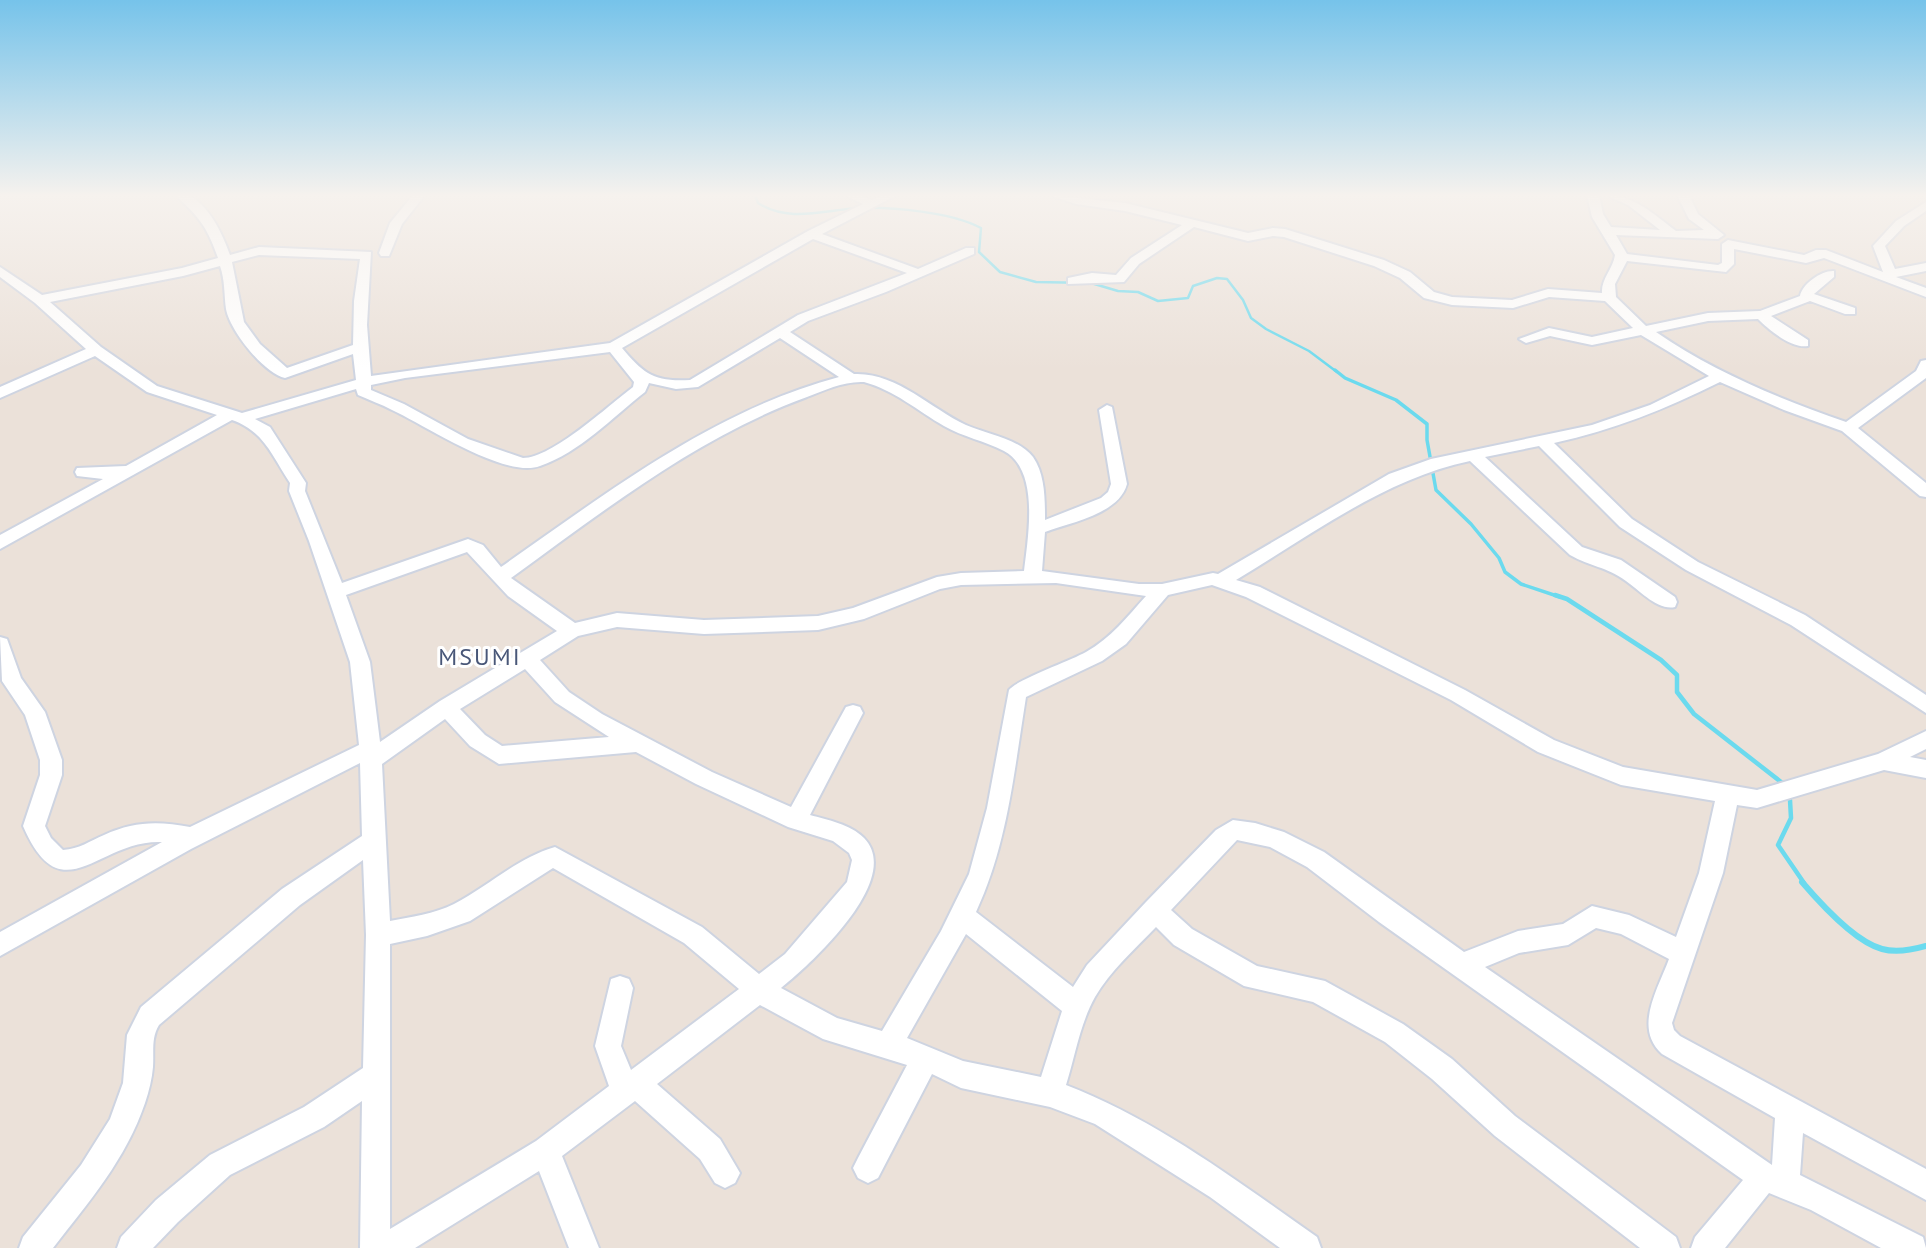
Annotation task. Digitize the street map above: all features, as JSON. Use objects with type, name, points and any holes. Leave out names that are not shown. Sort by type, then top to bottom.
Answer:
[{"type":"street","points":[[224,253],[233,288],[234,313],[259,354],[284,373],[360,347]]},
{"type":"street","points":[[40,300],[252,253]]},
{"type":"street","points":[[319,253],[367,255],[361,284],[360,347],[365,383],[363,392],[399,407],[462,442],[521,463],[534,463],[557,453],[640,389],[642,382],[614,347]]},
{"type":"street","points":[[83,472],[99,475],[114,472],[231,416],[365,383],[405,374],[614,347],[778,253]]},
{"type":"street","points":[[864,253],[918,273]]},
{"type":"street","points":[[636,376],[676,385],[693,384],[803,318],[965,253]]},
{"type":"street","points":[[1073,281],[1092,277],[1119,279],[1135,261],[1147,253]]},
{"type":"street","points":[[1353,253],[1405,275],[1429,295],[1452,301],[1513,304],[1548,293],[1609,297],[1642,329],[1720,376],[1789,407],[1848,428],[1926,492]]},
{"type":"street","points":[[1609,297],[1608,284],[1617,271],[1621,253]]},
{"type":"street","points":[[1622,257],[1721,269],[1728,264],[1728,253]]},
{"type":"street","points":[[1776,253],[1806,259],[1815,254],[1826,254],[1888,274],[1926,293]]},
{"type":"street","points":[[1881,253],[1888,274]]},
{"type":"street","points":[[1888,274],[1926,267]]},
{"type":"street","points":[[1810,298],[1807,291],[1829,274]]},
{"type":"street","points":[[2,275],[40,300],[96,350],[152,389],[264,430],[298,483],[297,491],[360,662],[371,755],[378,935],[375,1248]]},
{"type":"street","points":[[1526,339],[1549,332],[1588,341],[1707,317],[1762,315],[1810,298],[1850,311]]},
{"type":"street","points":[[1762,315],[1773,326],[1803,343]]},
{"type":"street","points":[[779,331],[851,378],[880,383],[950,423],[1026,459],[1033,471],[1037,529],[1032,578]]},
{"type":"street","points":[[0,393],[96,350]]},
{"type":"street","points":[[1848,428],[1923,373],[1926,364]]},
{"type":"street","points":[[1222,580],[1395,478],[1431,464],[1596,429],[1655,408],[1720,376]]},
{"type":"street","points":[[500,578],[665,463],[735,420],[765,406],[851,378]]},
{"type":"street","points":[[1037,529],[1107,502],[1116,494],[1119,484],[1107,410]]},
{"type":"street","points":[[0,543],[231,416]]},
{"type":"street","points":[[1543,441],[1626,523],[1692,566],[1798,620],[1926,705]]},
{"type":"street","points":[[1474,456],[1576,551],[1587,557],[1615,564],[1668,602]]},
{"type":"street","points":[[335,592],[467,545],[475,547],[500,578],[537,608],[572,631]]},
{"type":"street","points":[[0,945],[194,837],[371,755],[572,631],[617,620],[704,627],[818,623],[857,614],[937,583],[961,579],[1056,577],[1139,590],[1162,590],[1213,579],[1222,580],[1253,592],[1365,651],[1458,695],[1546,746],[1579,761],[1621,776],[1757,799],[1884,761],[1926,740]]},
{"type":"street","points":[[889,1045],[981,874],[1001,799],[1016,695],[1021,688],[1053,677],[1095,656],[1119,639],[1162,590]]},
{"type":"street","points":[[0,644],[6,682],[35,712],[51,760],[51,775],[33,826],[41,845],[51,856],[62,862],[72,861],[128,835],[155,830],[194,837]]},
{"type":"street","points":[[387,1248],[546,1151],[759,990],[794,962],[858,886],[864,860],[857,846],[841,834],[796,820],[704,778],[638,743],[577,709],[562,697],[528,660]]},
{"type":"street","points":[[447,708],[487,749],[499,755],[638,743]]},
{"type":"street","points":[[796,820],[853,713]]},
{"type":"street","points":[[1884,761],[1926,769]]},
{"type":"street","points":[[1728,794],[1711,873],[1659,1023],[1662,1037],[1671,1045],[1926,1185]]},
{"type":"street","points":[[1051,1093],[1076,1006],[1096,973],[1233,830],[1255,831],[1282,841],[1338,875],[1462,965],[1774,1180],[1912,1248]]},
{"type":"street","points":[[34,1248],[96,1167],[120,1130],[133,1096],[139,1066],[138,1039],[150,1016],[291,897],[374,840]]},
{"type":"street","points":[[378,935],[428,925],[461,913],[542,861],[555,857],[693,935],[759,990],[832,1030],[926,1057],[961,1074],[1051,1093],[1104,1114],[1220,1186],[1306,1248]]},
{"type":"street","points":[[1155,911],[1183,937],[1253,977],[1316,990],[1394,1033],[1442,1069],[1505,1126],[1665,1248]]},
{"type":"street","points":[[961,915],[1076,1006]]},
{"type":"street","points":[[1462,965],[1518,942],[1568,934],[1592,917],[1609,919],[1684,954]]},
{"type":"street","points":[[620,988],[608,1046],[631,1088],[710,1149],[725,1173]]},
{"type":"street","points":[[868,1168],[926,1057]]},
{"type":"street","points":[[132,1248],[175,1202],[220,1165],[314,1117],[376,1076]]},
{"type":"street","points":[[1706,1248],[1774,1180],[1790,1111]]},
{"type":"street","points":[[546,1151],[583,1248]]},
{"type":"waterway","points":[[980,253],[1000,272],[1036,282],[1091,283],[1118,291],[1138,292],[1158,301],[1188,298],[1193,286],[1217,278],[1227,279],[1243,300],[1251,318],[1266,329],[1309,351],[1337,372]]},
{"type":"waterway","points":[[1335,370],[1345,378],[1396,400],[1427,424],[1427,440],[1436,490],[1471,524],[1499,558],[1505,572],[1521,584],[1560,597]]},
{"type":"waterway","points":[[1555,595],[1567,599],[1661,660],[1677,675],[1677,692],[1694,714],[1781,782]]},
{"type":"waterway","points":[[1790,800],[1791,818],[1778,845],[1804,883]]},
{"type":"waterway","points":[[1802,882],[1839,921],[1872,945],[1893,951],[1926,946]]},
{"type":"district","name":"MSUMI","points":[[480,657]]}]
